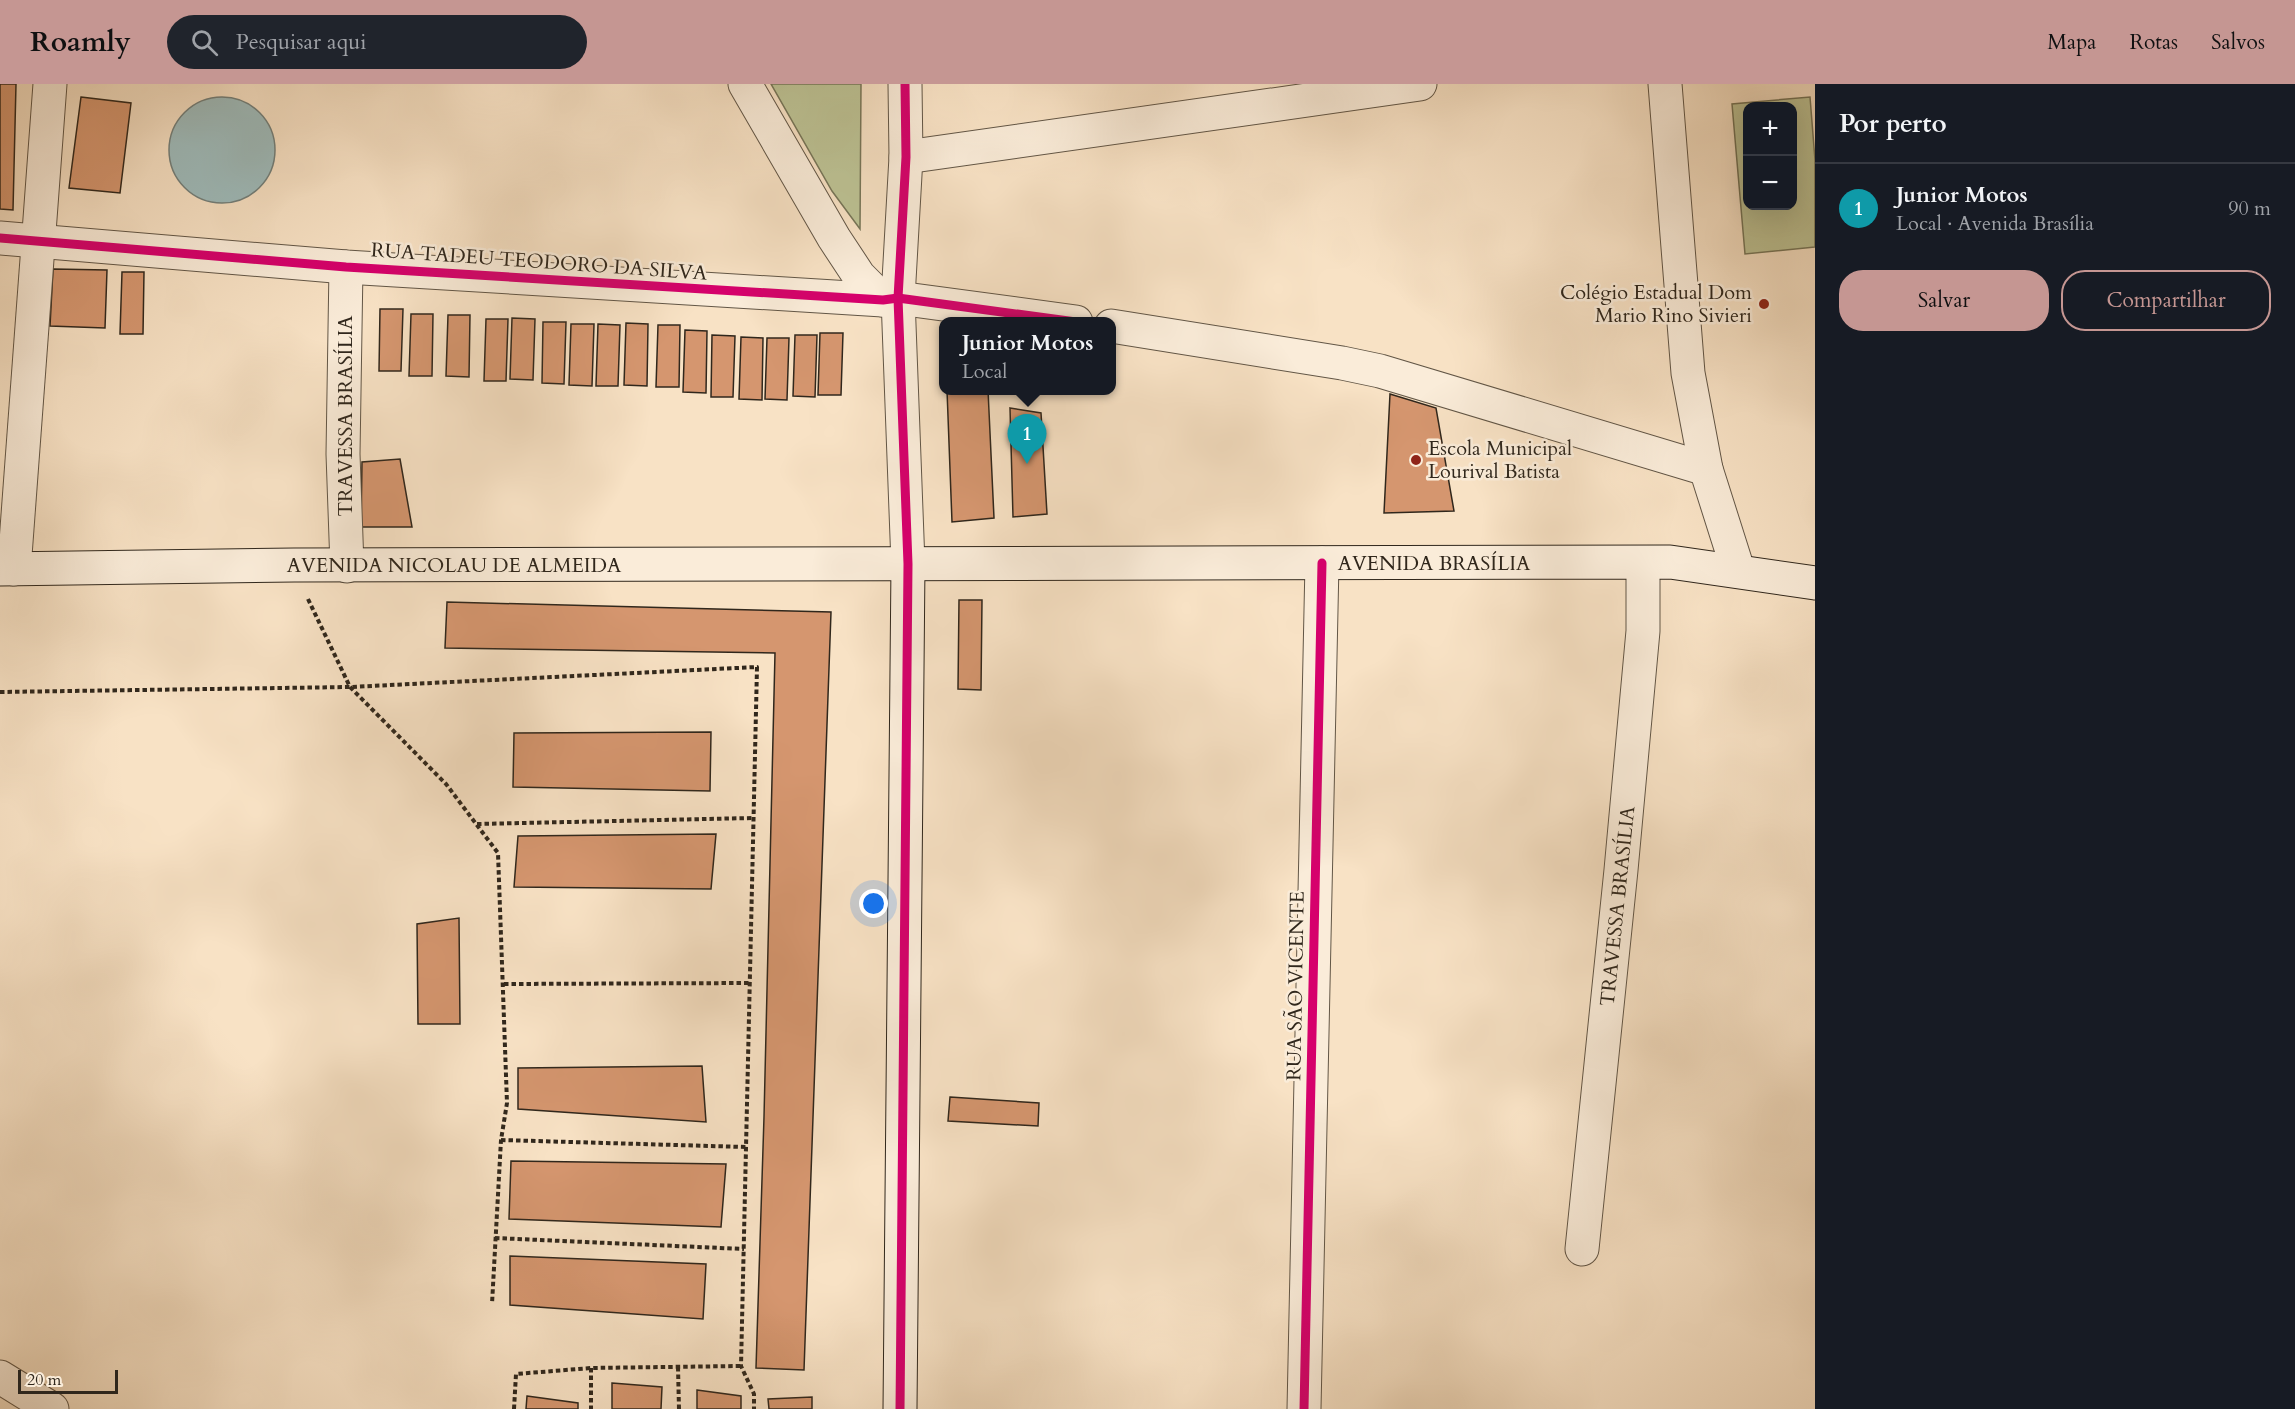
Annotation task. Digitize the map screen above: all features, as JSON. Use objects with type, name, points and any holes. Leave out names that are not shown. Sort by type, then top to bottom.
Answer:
[{"type":"street","points":[[7,569],[39,240],[50,84]]},
{"type":"street","points":[[745,84],[834,238],[859,276],[891,299]]},
{"type":"street","points":[[900,1409],[908,564],[891,299],[906,157],[905,84]]},
{"type":"street","points":[[906,157],[1420,84]]},
{"type":"street","points":[[1665,84],[1688,373],[1706,469],[1738,570]]},
{"type":"street","name":"RUA TADEU TEODORO DA SILVA","points":[[0,238],[346,267],[891,299],[1042,317]]},
{"type":"street","name":"TRAVESSA BRASÍLIA","points":[[346,267],[343,454],[347,566]]},
{"type":"street","points":[[1116,327],[1380,370],[1706,469]]},
{"type":"street","name":"AVENIDA BRASÍLIA","points":[[908,564],[1670,562],[1738,570],[1815,583]]},
{"type":"street","name":"RUA SÃO VICENTE","points":[[1304,1409],[1322,563]]},
{"type":"street","name":"TRAVESSA BRASÍLIA","points":[[1581,1249],[1629,790],[1643,631],[1643,563]]},
{"type":"street","name":"AVENIDA NICOLAU DE ALMEIDA","points":[[7,569],[294,565],[908,564]]},
{"type":"street","points":[[0,1377],[52,1409]]},
{"type":"path","points":[[294,565],[350,687],[446,784],[498,853],[507,1103],[501,1140],[492,1304]]},
{"type":"path","points":[[0,692],[350,687],[757,667],[741,1366],[754,1394],[754,1409]]},
{"type":"path","points":[[476,824],[753,818]]},
{"type":"path","points":[[504,984],[750,983]]},
{"type":"path","points":[[501,1140],[746,1147]]},
{"type":"path","points":[[495,1238],[744,1249]]},
{"type":"path","points":[[514,1409],[516,1374],[591,1368],[741,1366]]},
{"type":"path","points":[[678,1367],[679,1409]]},
{"type":"path","points":[[591,1368],[591,1409]]},
{"type":"green space","points":[[771,84],[861,84],[860,229],[832,191]]},
{"type":"green space","points":[[1810,97],[1815,160],[1815,247],[1745,254],[1732,104],[1743,103],[1743,210],[1797,210],[1797,102],[1754,102]]},
{"type":"water","points":[[222,97],[242,101],[260,112],[271,130],[275,150],[271,170],[260,188],[242,199],[222,203],[202,199],[184,188],[173,170],[169,150],[173,130],[184,112],[202,101]]},
{"type":"building","points":[[0,84],[16,84],[13,210],[0,209]]},
{"type":"building","points":[[81,97],[131,103],[120,193],[69,188]]},
{"type":"building","points":[[53,269],[107,270],[105,328],[50,326]]},
{"type":"building","points":[[122,272],[144,272],[143,334],[120,334]]},
{"type":"building","points":[[380,309],[403,309],[401,371],[379,371]]},
{"type":"building","points":[[411,314],[433,314],[432,376],[409,376]]},
{"type":"building","points":[[448,315],[470,315],[469,377],[446,376]]},
{"type":"building","points":[[512,318],[535,319],[533,380],[510,379]]},
{"type":"building","points":[[486,319],[508,319],[506,381],[484,381]]},
{"type":"building","points":[[543,322],[566,322],[564,384],[542,383]]},
{"type":"building","points":[[626,323],[648,324],[647,386],[624,385]]},
{"type":"building","points":[[571,324],[594,324],[592,386],[569,385]]},
{"type":"building","points":[[598,324],[620,325],[618,386],[596,386]]},
{"type":"building","points":[[658,325],[680,325],[679,387],[656,387]]},
{"type":"building","points":[[685,330],[707,331],[706,393],[683,392]]},
{"type":"building","points":[[820,333],[843,333],[841,395],[818,395]]},
{"type":"building","points":[[712,335],[735,336],[733,397],[711,397]]},
{"type":"building","points":[[795,335],[817,335],[815,397],[793,396]]},
{"type":"building","points":[[741,337],[763,338],[762,400],[739,399]]},
{"type":"building","points":[[767,338],[789,338],[787,400],[765,399]]},
{"type":"building","name":"Escola Municipal Lourival Batista","points":[[1390,394],[1436,408],[1454,511],[1384,513]]},
{"type":"building","points":[[947,395],[988,395],[994,518],[952,522]]},
{"type":"building","points":[[1010,408],[1041,413],[1047,514],[1013,517]]},
{"type":"building","points":[[400,459],[412,527],[361,527],[362,462]]},
{"type":"building","points":[[959,600],[982,600],[981,690],[958,689]]},
{"type":"building","points":[[447,602],[831,612],[804,1370],[756,1368],[775,653],[445,648]]},
{"type":"building","points":[[711,732],[710,791],[513,787],[514,733]]},
{"type":"building","points":[[716,834],[711,889],[514,887],[518,836]]},
{"type":"building","points":[[459,918],[460,1024],[418,1024],[417,924]]},
{"type":"building","points":[[702,1066],[706,1122],[518,1109],[518,1068]]},
{"type":"building","points":[[950,1097],[1039,1103],[1038,1126],[948,1121]]},
{"type":"building","points":[[511,1161],[726,1164],[721,1227],[509,1219]]},
{"type":"building","points":[[510,1256],[706,1264],[703,1319],[510,1305]]},
{"type":"building","points":[[612,1383],[662,1387],[661,1409],[612,1409]]},
{"type":"building","points":[[697,1390],[741,1396],[741,1409],[697,1409]]},
{"type":"building","points":[[527,1396],[578,1403],[578,1409],[526,1409]]},
{"type":"building","points":[[812,1397],[812,1409],[769,1409],[768,1399]]},
{"type":"cycle path","points":[[900,1409],[908,564],[898,298],[906,157],[905,84]]},
{"type":"cycle path","points":[[0,238],[346,267],[883,300],[898,298],[1039,317]]},
{"type":"cycle path","points":[[1304,1409],[1322,563]]},
{"type":"place","name":"Colégio Estadual Dom Mario Rino Sivieri","points":[[1764,304]]},
{"type":"place","name":"Escola Municipal Lourival Batista","points":[[1416,460]]},
{"type":"place","name":"Junior Motos","points":[[1027,464]]}]
